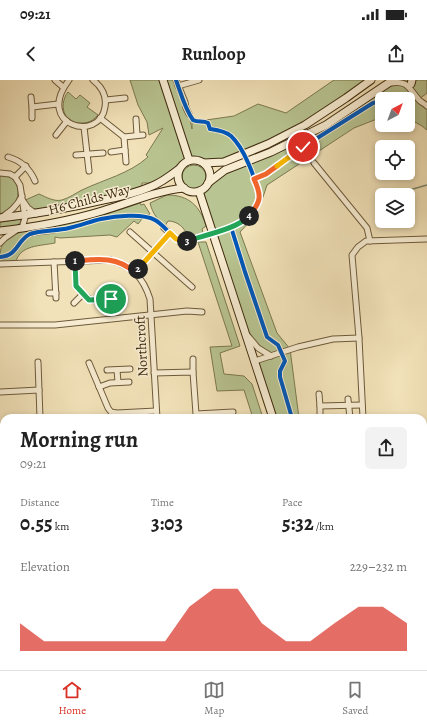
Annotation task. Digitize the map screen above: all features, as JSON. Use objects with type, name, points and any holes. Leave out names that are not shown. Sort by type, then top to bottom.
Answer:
[{"type":"street","points":[[55,80],[63,87]]},
{"type":"street","points":[[69,80],[63,87],[59,98],[58,104],[61,114],[67,121],[76,126],[84,127],[92,125],[100,118],[105,110],[106,100],[97,81]]},
{"type":"street","points":[[163,80],[190,160]]},
{"type":"street","points":[[176,80],[189,114]]},
{"type":"street","points":[[178,86],[198,80]]},
{"type":"street","points":[[371,80],[305,125],[268,144],[224,162],[204,163],[190,160],[179,169],[178,180],[184,188],[194,192],[199,191],[225,170],[271,152],[326,125],[391,82],[402,82],[408,85],[414,92]]},
{"type":"street","points":[[410,81],[414,92]]},
{"type":"street","points":[[415,93],[427,106]]},
{"type":"street","points":[[31,97],[32,118]]},
{"type":"street","points":[[106,100],[125,98]]},
{"type":"street","points":[[32,107],[58,104]]},
{"type":"street","points":[[100,118],[124,137],[140,135],[136,119]]},
{"type":"street","points":[[56,135],[67,121]]},
{"type":"street","points":[[84,127],[89,171]]},
{"type":"street","points":[[124,137],[126,162]]},
{"type":"street","points":[[111,152],[125,150]]},
{"type":"street","points":[[76,155],[103,153]]},
{"type":"street","points":[[8,158],[20,162],[26,166],[31,172],[35,181]]},
{"type":"street","points":[[204,163],[209,170],[210,179],[208,184]]},
{"type":"street","points":[[314,164],[367,228],[370,241]]},
{"type":"street","points":[[15,178],[26,166]]},
{"type":"street","name":"H6 Childs Way","points":[[0,231],[56,222],[139,199],[152,191],[161,182],[179,169]]},
{"type":"street","points":[[0,173],[10,174],[20,185],[24,216],[20,228],[0,243]]},
{"type":"street","name":"H6 Childs Way","points":[[0,218],[24,216],[74,207],[137,191],[184,188]]},
{"type":"street","points":[[199,191],[272,414]]},
{"type":"street","points":[[22,198],[28,208],[36,214]]},
{"type":"street","points":[[0,218],[13,210],[22,198]]},
{"type":"street","points":[[164,228],[176,239]]},
{"type":"street","points":[[130,232],[192,287]]},
{"type":"street","points":[[134,272],[170,233]]},
{"type":"street","points":[[363,414],[359,338],[352,255],[358,247],[366,241],[427,239]]},
{"type":"street","name":"Northcroft","points":[[0,264],[110,260],[119,262],[130,268],[146,287],[150,299],[156,414]]},
{"type":"street","points":[[75,261],[76,286],[83,294],[91,300],[115,299]]},
{"type":"street","points":[[49,293],[56,296],[54,262]]},
{"type":"street","points":[[74,303],[83,294]]},
{"type":"street","points":[[0,325],[55,325],[151,315],[195,314],[202,312]]},
{"type":"street","points":[[246,334],[258,348],[271,356]]},
{"type":"street","points":[[254,361],[298,347],[334,339],[359,338]]},
{"type":"street","points":[[193,359],[194,414],[233,412]]},
{"type":"street","points":[[38,362],[40,414]]},
{"type":"street","points":[[89,363],[111,412],[156,411]]},
{"type":"street","points":[[107,370],[130,369]]},
{"type":"street","points":[[117,370],[118,382]]},
{"type":"street","points":[[154,374],[194,372]]},
{"type":"street","points":[[99,387],[110,383],[129,382]]},
{"type":"street","points":[[0,392],[39,390]]},
{"type":"street","points":[[319,394],[320,414]]},
{"type":"street","points":[[348,399],[350,414]]},
{"type":"street","points":[[320,406],[362,405]]},
{"type":"green space","points":[[130,80],[176,80],[189,114],[192,129],[192,118],[195,121],[199,121],[234,116],[258,104],[286,113],[334,80],[371,80],[305,125],[242,155],[204,163],[189,160],[179,169],[152,183],[142,183],[142,186],[112,198],[24,216],[23,201],[39,194],[53,200],[65,199],[133,168],[148,157],[146,155],[163,128],[149,135],[147,122],[138,105]]},
{"type":"green space","points":[[392,80],[408,80],[411,84],[412,80],[427,80],[427,93],[419,99],[427,106],[427,130],[415,122],[415,92],[375,92],[375,120],[354,128],[267,185],[255,216],[240,232],[277,333],[290,349],[298,414],[273,414],[255,361],[270,356],[246,334],[202,190],[225,170],[299,139]]},
{"type":"green space","points":[[68,92],[76,99],[80,95],[90,103],[87,107],[98,115],[87,122],[74,123],[71,121],[64,113],[63,107],[66,94]]},
{"type":"green space","points":[[194,165],[199,166],[205,172],[205,182],[199,188],[194,189],[189,188],[183,182],[182,177],[183,172],[189,166]]},
{"type":"green space","points":[[0,176],[8,177],[15,182],[18,188],[18,196],[14,205],[0,214]]},
{"type":"green space","points":[[167,195],[182,197],[197,207],[206,226],[202,229],[203,233],[188,237],[183,228],[175,222],[168,221],[165,226],[160,221],[154,213],[150,203]]},
{"type":"green space","points":[[140,203],[141,205],[144,204],[150,214],[146,216],[132,214],[116,215],[72,226],[33,233],[27,235],[8,254],[0,258],[3,243],[14,235],[24,231],[49,224],[96,216],[124,209]]},
{"type":"green space","points":[[118,218],[142,219],[138,224],[134,221],[117,237],[110,235],[55,237],[55,243],[27,249],[18,256],[16,261],[2,262],[1,260],[10,256],[29,237],[51,234]]},
{"type":"green space","points":[[20,219],[21,222],[15,227],[0,229],[1,222]]},
{"type":"green space","points":[[198,242],[206,242],[240,346],[220,353],[224,374],[244,376],[252,384],[262,414],[252,414],[244,390],[217,391],[210,347],[232,346]]},
{"type":"waterway","points":[[415,188],[427,185]]},
{"type":"cycle path","points":[[0,257],[6,256],[14,251],[22,240],[30,234],[69,228],[107,218],[121,216],[143,216],[150,218],[159,223],[176,238],[184,241],[233,226],[244,221],[250,216],[258,202],[260,195],[252,172],[241,148],[229,134],[210,129],[208,123],[206,122],[193,120],[185,106],[176,80]]},
{"type":"cycle path","points":[[254,179],[266,174],[303,147],[375,103]]},
{"type":"cycle path","points":[[231,227],[267,337],[278,345],[285,361],[280,371],[280,377],[291,414]]},
{"type":"route","points":[[111,299],[89,300],[77,289],[75,261],[100,259],[110,260],[119,262],[134,272],[170,233],[176,239],[186,241],[231,226],[244,220],[255,208],[260,195],[254,179],[266,174],[303,147]]}]
